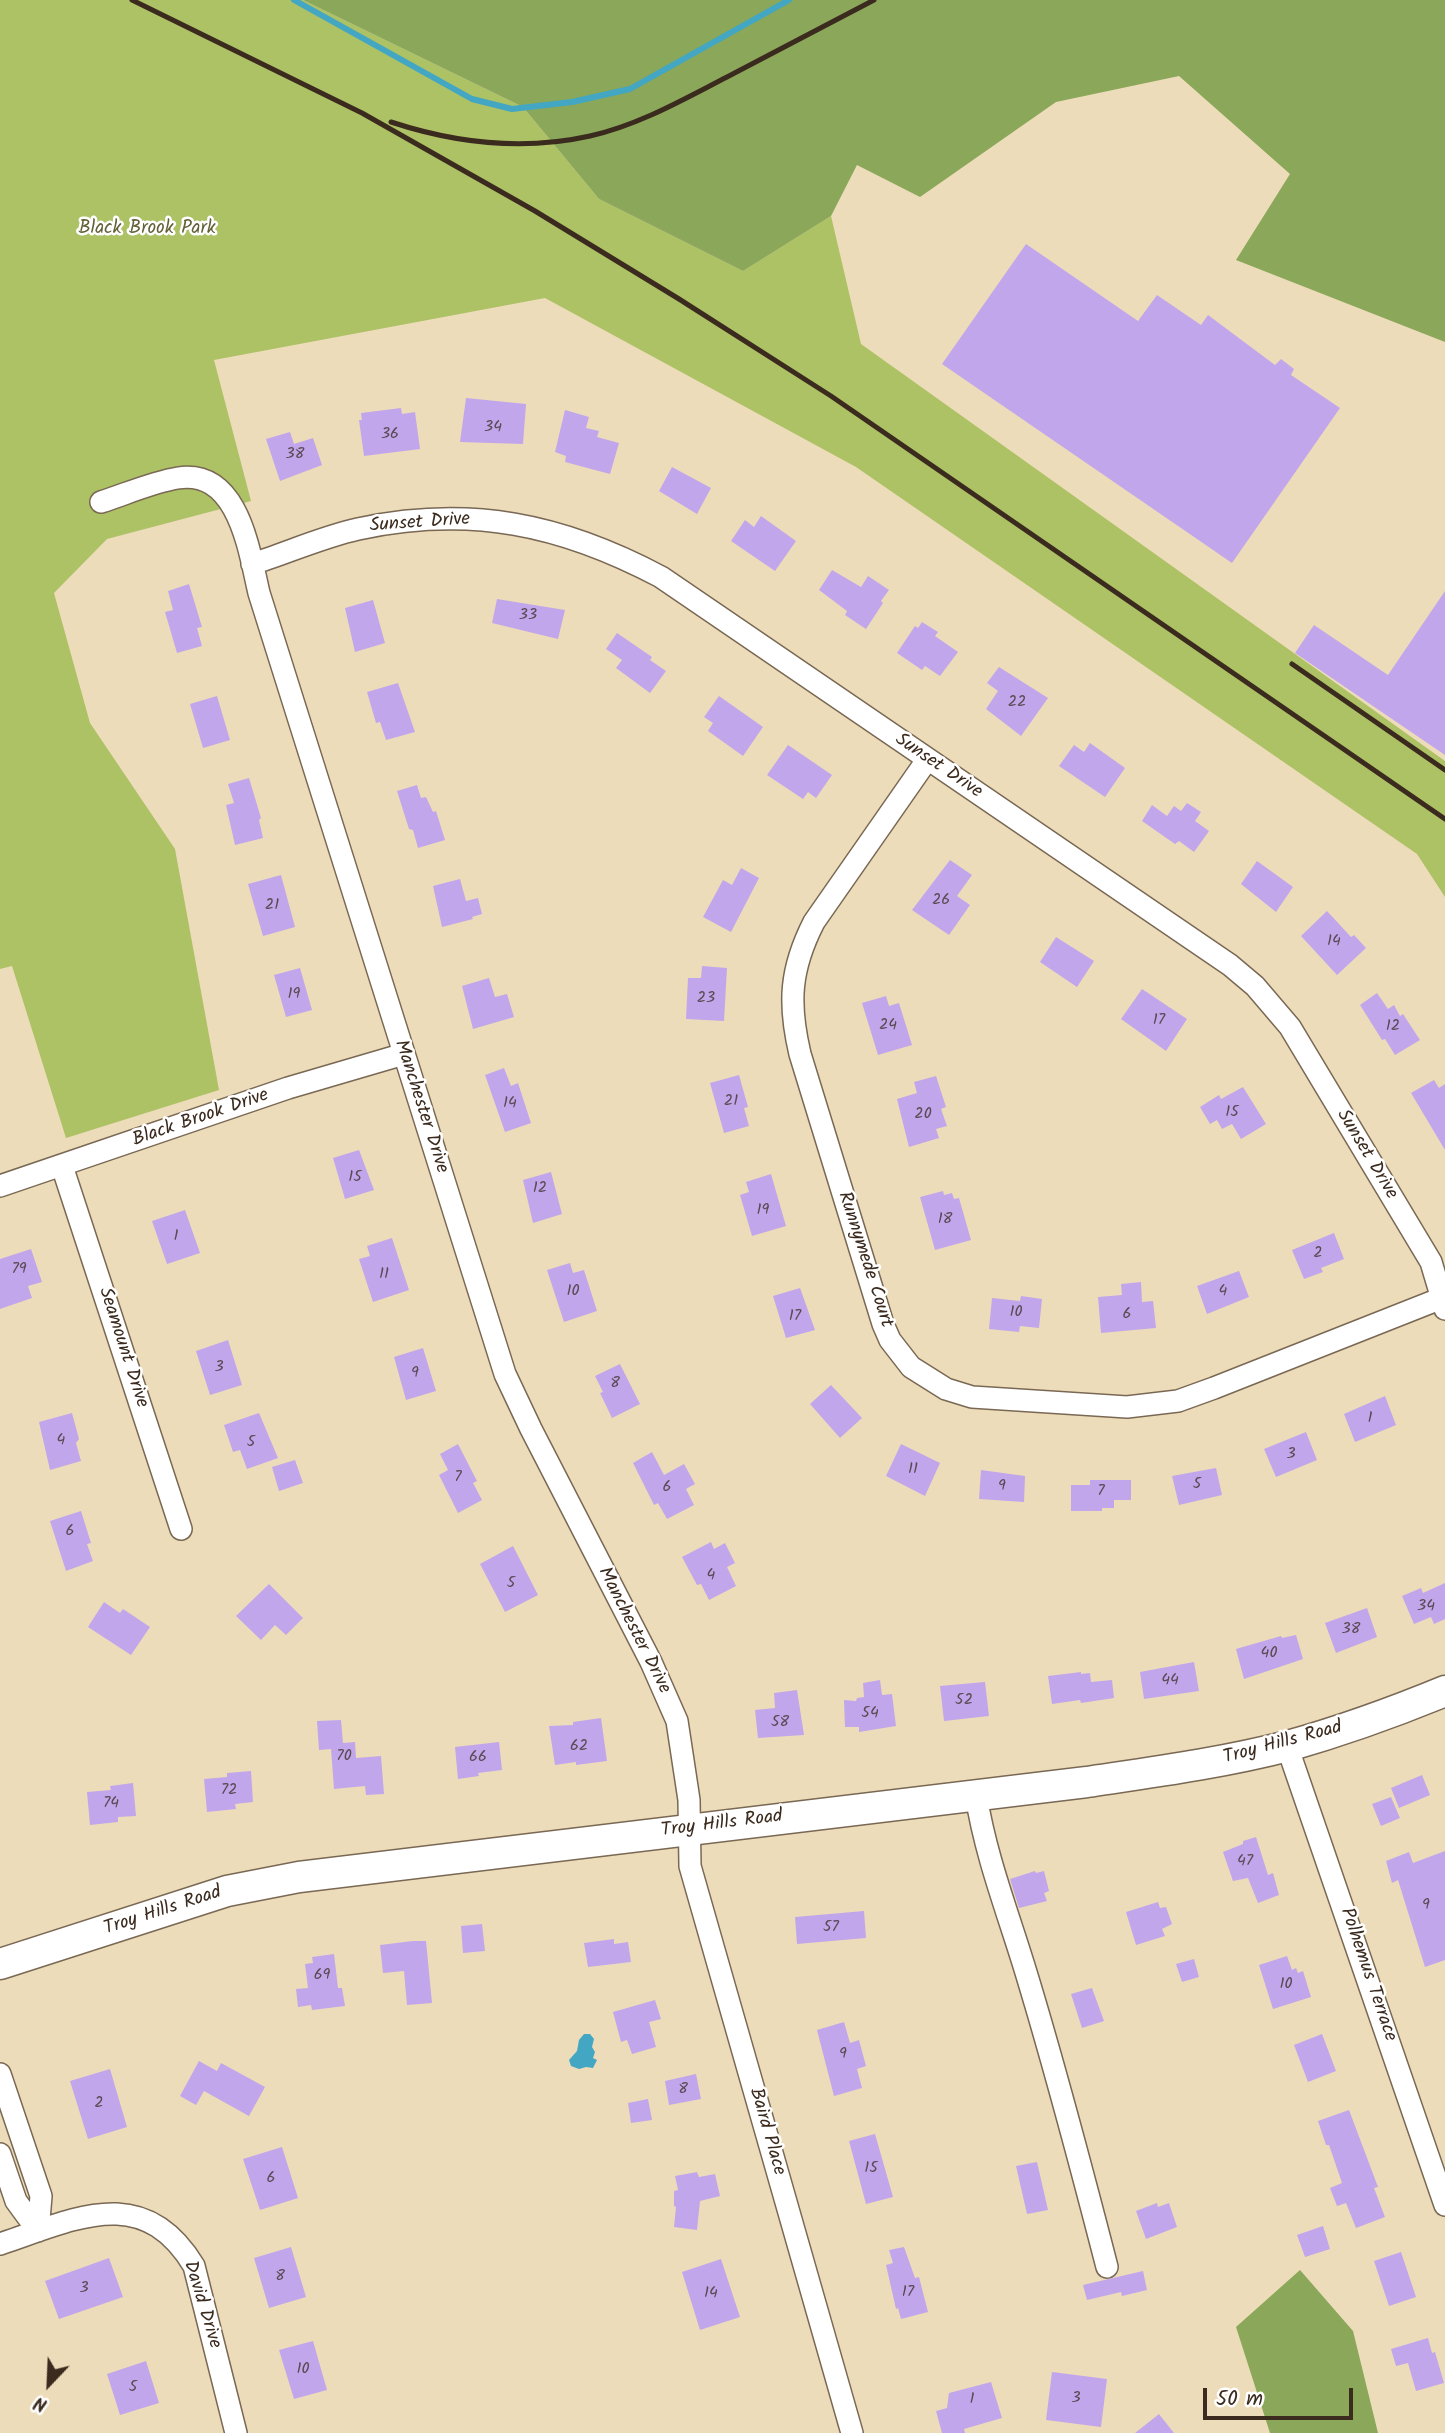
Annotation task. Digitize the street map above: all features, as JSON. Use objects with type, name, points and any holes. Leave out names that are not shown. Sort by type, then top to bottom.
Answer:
[{"type":"main road","name":"Troy Hills Road","points":[[0,1964],[227,1891],[299,1877],[1087,1782],[1218,1761],[1287,1746],[1391,1713],[1445,1691]]},
{"type":"street","name":"Manchester Drive","points":[[101,502],[177,478],[191,478],[204,481],[227,496],[239,520],[505,1374],[549,1466],[651,1662],[677,1721],[689,1800],[689,1829]]},
{"type":"street","name":"Sunset Drive","points":[[252,565],[331,536],[398,522],[453,518],[534,526],[581,540],[625,558],[661,577],[1230,965],[1255,986],[1274,1005],[1290,1027],[1431,1262],[1443,1303]]},
{"type":"street","name":"Runnymede Court","points":[[927,760],[814,922],[794,973],[791,1000],[800,1054],[883,1324],[890,1340],[911,1367],[946,1389],[986,1400],[1127,1407],[1152,1405],[1178,1401],[1443,1303]]},
{"type":"street","name":"Black Brook Drive","points":[[0,1186],[288,1088],[404,1054]]},
{"type":"street","name":"Seamount Drive","points":[[62,1166],[181,1529]]},
{"type":"street","name":"Polhemus Terrace","points":[[1287,1746],[1445,2205]]},
{"type":"street","points":[[976,1795],[988,1856],[1068,2111],[1107,2267]]},
{"type":"street","name":"Baird Place","points":[[689,1829],[690,1866],[852,2433]]},
{"type":"street","points":[[0,2074],[41,2196],[38,2231]]},
{"type":"street","points":[[0,2154],[16,2201],[38,2231]]},
{"type":"street","name":"David Drive","points":[[0,2244],[94,2215],[131,2215],[155,2222],[181,2246],[194,2266],[236,2433]]},
{"type":"green space","name":"Black Brook Park","points":[[0,0],[303,0],[523,107],[599,199],[743,271],[831,216],[861,344],[1445,761],[1445,897],[1417,854],[856,467],[545,298],[214,360],[251,501],[107,539],[54,593],[90,723],[175,849],[219,1090],[66,1138],[12,966],[0,969]]},
{"type":"green space","points":[[303,0],[1445,0],[1445,342],[1236,260],[1290,174],[1179,76],[1056,102],[920,197],[857,165],[831,216],[743,271],[599,199],[523,107]]},
{"type":"green space","points":[[1300,2270],[1353,2331],[1378,2433],[1270,2433],[1236,2327]]},
{"type":"water","points":[[584,2034],[590,2034],[594,2039],[593,2058],[597,2060],[593,2068],[579,2069],[571,2066],[569,2060],[577,2051],[579,2040]]},
{"type":"building","points":[[1026,244],[1138,321],[1157,295],[1201,325],[1208,315],[1275,365],[1281,359],[1294,369],[1291,375],[1340,408],[1232,563],[942,364]]},
{"type":"building","points":[[466,398],[526,404],[523,444],[460,442]]},
{"type":"building","points":[[401,408],[402,414],[415,412],[420,449],[364,456],[359,420],[362,420],[361,413]]},
{"type":"building","points":[[565,410],[589,417],[586,428],[599,431],[597,437],[619,443],[610,474],[565,462],[566,456],[555,452]]},
{"type":"building","points":[[290,432],[294,444],[313,438],[322,465],[280,481],[266,439]]},
{"type":"building","points":[[672,467],[711,488],[697,514],[659,491]]},
{"type":"building","points":[[761,516],[796,541],[775,571],[731,541],[745,520],[754,527]]},
{"type":"building","points":[[832,570],[861,587],[868,576],[889,590],[866,629],[845,615],[847,611],[819,590]]},
{"type":"building","points":[[189,584],[202,627],[197,628],[202,646],[177,653],[165,612],[173,610],[168,591]]},
{"type":"building","points":[[1445,591],[1445,755],[1295,653],[1314,625],[1388,675]]},
{"type":"building","points":[[497,599],[565,610],[558,639],[492,623]]},
{"type":"building","points":[[373,600],[385,643],[355,652],[345,608]]},
{"type":"building","points":[[922,622],[938,632],[935,636],[958,652],[940,676],[925,666],[922,670],[897,653],[915,626],[918,628]]},
{"type":"building","points":[[617,633],[652,657],[650,660],[666,671],[650,693],[616,668],[622,660],[606,649]]},
{"type":"building","points":[[999,667],[1048,698],[1021,736],[986,709],[998,691],[987,683]]},
{"type":"building","points":[[398,683],[415,732],[386,740],[380,722],[376,723],[367,692]]},
{"type":"building","points":[[217,696],[230,740],[203,748],[190,704]]},
{"type":"building","points":[[719,696],[763,727],[743,756],[708,731],[713,723],[704,717]]},
{"type":"building","points":[[1090,743],[1125,768],[1105,797],[1059,766],[1074,745],[1084,752]]},
{"type":"building","points":[[788,745],[832,775],[816,798],[808,792],[803,799],[767,775]]},
{"type":"building","points":[[249,778],[261,818],[259,820],[263,838],[235,845],[226,805],[234,803],[228,784]]},
{"type":"building","points":[[417,785],[421,798],[426,797],[433,812],[436,811],[445,840],[418,848],[397,791]]},
{"type":"building","points":[[1187,803],[1201,812],[1195,821],[1209,831],[1194,852],[1179,841],[1175,844],[1142,821],[1152,805],[1167,816],[1174,806],[1181,811]]},
{"type":"building","points":[[950,860],[972,875],[957,896],[970,905],[949,935],[912,910]]},
{"type":"building","points":[[1257,861],[1293,887],[1276,912],[1241,884]]},
{"type":"building","points":[[741,868],[759,878],[731,932],[703,917],[723,880],[732,885]]},
{"type":"building","points":[[281,875],[295,927],[263,936],[248,884]]},
{"type":"building","points":[[460,879],[466,901],[478,898],[482,914],[442,927],[433,886]]},
{"type":"building","points":[[1327,911],[1351,937],[1354,935],[1366,948],[1337,975],[1301,936]]},
{"type":"building","points":[[1056,937],[1094,961],[1077,987],[1040,962]]},
{"type":"building","points":[[702,966],[727,968],[724,1021],[686,1019],[688,978],[701,978]]},
{"type":"building","points":[[300,968],[312,1010],[286,1017],[274,975]]},
{"type":"building","points":[[489,978],[495,997],[507,994],[514,1017],[473,1029],[462,986]]},
{"type":"building","points":[[1142,989],[1187,1019],[1166,1051],[1121,1019]]},
{"type":"building","points":[[1377,993],[1388,1009],[1394,1005],[1400,1016],[1403,1014],[1420,1040],[1395,1055],[1360,1005]]},
{"type":"building","points":[[886,996],[889,1006],[899,1003],[912,1045],[878,1055],[862,1003]]},
{"type":"building","points":[[504,1068],[511,1086],[518,1083],[531,1123],[505,1132],[485,1075]]},
{"type":"building","points":[[739,1075],[748,1107],[744,1108],[749,1126],[724,1133],[710,1083]]},
{"type":"building","points":[[936,1076],[946,1107],[941,1109],[947,1126],[936,1129],[939,1138],[909,1147],[897,1099],[917,1093],[914,1082]]},
{"type":"building","points":[[1434,1080],[1439,1088],[1445,1084],[1445,1150],[1411,1093]]},
{"type":"building","points":[[1243,1087],[1266,1124],[1241,1139],[1232,1124],[1222,1129],[1217,1120],[1210,1124],[1200,1107],[1219,1095],[1221,1099]]},
{"type":"building","points":[[359,1150],[374,1190],[345,1199],[333,1158]]},
{"type":"building","points":[[551,1172],[562,1214],[533,1223],[523,1180]]},
{"type":"building","points":[[771,1174],[786,1226],[752,1236],[740,1195],[749,1192],[746,1182]]},
{"type":"building","points":[[943,1191],[944,1195],[952,1193],[954,1199],[959,1198],[971,1240],[935,1250],[920,1197]]},
{"type":"building","points":[[185,1210],[200,1253],[167,1264],[152,1221]]},
{"type":"building","points":[[1334,1233],[1344,1259],[1321,1268],[1323,1272],[1304,1279],[1292,1250]]},
{"type":"building","points":[[392,1238],[409,1290],[373,1302],[359,1259],[370,1256],[367,1246]]},
{"type":"building","points":[[31,1249],[42,1282],[28,1286],[32,1298],[0,1309],[0,1259]]},
{"type":"building","points":[[570,1263],[573,1273],[584,1270],[597,1311],[564,1322],[547,1270]]},
{"type":"building","points":[[1239,1271],[1249,1297],[1207,1314],[1197,1286]]},
{"type":"building","points":[[1141,1282],[1142,1302],[1153,1301],[1156,1328],[1101,1333],[1098,1297],[1122,1295],[1121,1284]]},
{"type":"building","points":[[800,1288],[815,1330],[786,1338],[773,1296]]},
{"type":"building","points":[[1021,1296],[1042,1299],[1039,1328],[1020,1326],[1019,1332],[989,1329],[992,1298],[1020,1301]]},
{"type":"building","points":[[228,1340],[242,1385],[210,1395],[196,1351]]},
{"type":"building","points":[[423,1348],[436,1391],[406,1400],[394,1357]]},
{"type":"building","points":[[620,1364],[640,1404],[612,1418],[595,1376]]},
{"type":"building","points":[[831,1385],[862,1418],[840,1438],[810,1404]]},
{"type":"building","points":[[1385,1396],[1396,1425],[1355,1442],[1344,1414]]},
{"type":"building","points":[[72,1413],[81,1461],[50,1470],[39,1422]]},
{"type":"building","points":[[259,1413],[278,1458],[247,1469],[240,1450],[233,1452],[224,1425]]},
{"type":"building","points":[[1306,1432],[1317,1460],[1276,1477],[1264,1449]]},
{"type":"building","points":[[458,1444],[477,1481],[473,1483],[482,1500],[458,1513],[439,1475],[448,1470],[440,1454]]},
{"type":"building","points":[[901,1444],[940,1463],[925,1496],[886,1476]]},
{"type":"building","points":[[652,1452],[664,1475],[684,1464],[695,1484],[686,1489],[694,1505],[667,1519],[658,1503],[654,1505],[633,1463]]},
{"type":"building","points":[[295,1460],[303,1483],[279,1491],[272,1467]]},
{"type":"building","points":[[1216,1468],[1222,1495],[1179,1505],[1172,1476]]},
{"type":"building","points":[[981,1470],[1025,1476],[1024,1502],[979,1499]]},
{"type":"building","points":[[1090,1480],[1131,1480],[1131,1500],[1114,1500],[1114,1508],[1102,1508],[1102,1511],[1071,1511],[1071,1485],[1090,1485]]},
{"type":"building","points":[[81,1511],[91,1543],[87,1544],[93,1561],[66,1571],[50,1521]]},
{"type":"building","points":[[711,1542],[714,1549],[725,1543],[735,1563],[727,1567],[736,1586],[709,1600],[701,1584],[697,1585],[682,1557]]},
{"type":"building","points":[[513,1546],[538,1595],[505,1612],[480,1564]]},
{"type":"building","points":[[1445,1583],[1445,1619],[1434,1624],[1431,1617],[1414,1624],[1402,1596],[1421,1588],[1423,1593]]},
{"type":"building","points":[[269,1584],[303,1618],[286,1635],[275,1625],[261,1640],[236,1616]]},
{"type":"building","points":[[104,1602],[120,1613],[123,1609],[150,1627],[131,1655],[88,1627]]},
{"type":"building","points":[[1367,1608],[1377,1637],[1336,1653],[1325,1623]]},
{"type":"building","points":[[1296,1635],[1303,1659],[1244,1679],[1236,1649],[1281,1636]]},
{"type":"building","points":[[1194,1662],[1199,1691],[1144,1699],[1140,1672]]},
{"type":"building","points":[[1090,1673],[1091,1682],[1112,1680],[1114,1698],[1052,1704],[1048,1676]]},
{"type":"building","points":[[880,1680],[882,1695],[892,1694],[896,1726],[859,1732],[859,1727],[845,1727],[844,1700],[856,1701],[857,1698],[864,1697],[863,1683]]},
{"type":"building","points":[[985,1682],[989,1716],[944,1721],[940,1686]]},
{"type":"building","points":[[797,1690],[804,1735],[758,1738],[755,1710],[775,1708],[774,1693]]},
{"type":"building","points":[[601,1718],[607,1761],[555,1765],[549,1726],[573,1725],[573,1722]]},
{"type":"building","points":[[341,1720],[343,1743],[355,1742],[356,1758],[381,1756],[384,1794],[366,1795],[365,1786],[334,1789],[331,1749],[319,1750],[317,1721]]},
{"type":"building","points":[[499,1742],[502,1770],[458,1779],[455,1747]]},
{"type":"building","points":[[251,1771],[253,1802],[235,1804],[236,1809],[207,1812],[204,1779]]},
{"type":"building","points":[[1422,1775],[1430,1795],[1399,1808],[1391,1788]]},
{"type":"building","points":[[133,1783],[136,1816],[118,1817],[118,1822],[90,1825],[87,1792],[111,1790],[110,1786]]},
{"type":"building","points":[[1391,1797],[1400,1818],[1381,1826],[1372,1804]]},
{"type":"building","points":[[1256,1837],[1268,1875],[1273,1873],[1279,1895],[1258,1903],[1248,1878],[1233,1881],[1223,1852]]},
{"type":"building","points":[[1445,1851],[1445,1960],[1425,1967],[1398,1880],[1392,1883],[1386,1861],[1409,1852],[1413,1863]]},
{"type":"building","points":[[1044,1871],[1049,1891],[1044,1893],[1047,1901],[1019,1908],[1010,1879]]},
{"type":"building","points":[[1158,1902],[1160,1908],[1166,1907],[1172,1924],[1162,1929],[1165,1936],[1136,1945],[1126,1912]]},
{"type":"building","points":[[864,1911],[866,1938],[797,1944],[795,1917]]},
{"type":"building","points":[[482,1924],[485,1951],[463,1953],[461,1926]]},
{"type":"building","points":[[614,1939],[614,1944],[628,1942],[631,1962],[588,1967],[584,1943]]},
{"type":"building","points":[[426,1941],[432,2003],[407,2005],[404,1971],[383,1973],[380,1945]]},
{"type":"building","points":[[334,1954],[338,1988],[342,1988],[345,2006],[312,2010],[311,2005],[298,2007],[296,1989],[308,1988],[305,1964],[313,1963],[312,1957]]},
{"type":"building","points":[[1287,1956],[1292,1970],[1296,1968],[1298,1973],[1303,1971],[1311,1997],[1273,2009],[1259,1965]]},
{"type":"building","points":[[1194,1959],[1199,1977],[1182,1982],[1176,1964]]},
{"type":"building","points":[[1092,1988],[1104,2021],[1082,2028],[1071,1994]]},
{"type":"building","points":[[655,2000],[661,2019],[649,2022],[656,2047],[632,2054],[627,2040],[621,2042],[613,2012]]},
{"type":"building","points":[[844,2022],[850,2043],[859,2040],[866,2066],[857,2069],[862,2088],[834,2096],[817,2030]]},
{"type":"building","points":[[1322,2034],[1336,2071],[1308,2082],[1294,2045]]},
{"type":"building","points":[[199,2061],[217,2071],[221,2063],[265,2087],[249,2116],[204,2091],[196,2105],[180,2096]]},
{"type":"building","points":[[110,2069],[127,2127],[88,2139],[70,2081]]},
{"type":"building","points":[[696,2074],[701,2099],[669,2105],[665,2081]]},
{"type":"building","points":[[648,2099],[652,2120],[631,2123],[628,2103]]},
{"type":"building","points":[[1349,2110],[1378,2187],[1374,2188],[1385,2217],[1356,2228],[1346,2203],[1337,2206],[1330,2188],[1342,2183],[1318,2121]]},
{"type":"building","points":[[875,2134],[893,2197],[866,2204],[849,2141]]},
{"type":"building","points":[[282,2147],[298,2198],[260,2210],[243,2159]]},
{"type":"building","points":[[1037,2162],[1048,2210],[1027,2214],[1016,2166]]},
{"type":"building","points":[[697,2172],[699,2177],[715,2174],[720,2196],[700,2201],[697,2230],[674,2227],[674,2191],[678,2190],[675,2176]]},
{"type":"building","points":[[1157,2203],[1158,2207],[1169,2203],[1177,2227],[1146,2239],[1136,2211]]},
{"type":"building","points":[[1323,2226],[1330,2249],[1305,2257],[1297,2235]]},
{"type":"building","points":[[291,2247],[306,2297],[269,2308],[254,2258]]},
{"type":"building","points":[[904,2247],[915,2278],[919,2277],[928,2312],[901,2319],[898,2308],[896,2309],[886,2265],[893,2263],[889,2250]]},
{"type":"building","points":[[1401,2252],[1416,2297],[1389,2306],[1374,2261]]},
{"type":"building","points":[[109,2258],[123,2297],[59,2319],[45,2281]]},
{"type":"building","points":[[721,2259],[740,2317],[700,2330],[682,2272]]},
{"type":"building","points":[[1143,2271],[1147,2290],[1122,2296],[1121,2292],[1087,2300],[1083,2285]]},
{"type":"building","points":[[1428,2338],[1444,2383],[1416,2391],[1408,2363],[1396,2366],[1391,2349]]},
{"type":"building","points":[[313,2341],[327,2390],[294,2399],[279,2350]]},
{"type":"building","points":[[146,2361],[159,2403],[120,2415],[107,2374]]},
{"type":"building","points":[[1052,2372],[1107,2379],[1101,2427],[1046,2420]]},
{"type":"building","points":[[991,2382],[1002,2418],[964,2429],[965,2433],[942,2433],[936,2411],[947,2408],[949,2393]]},
{"type":"building","points":[[1159,2414],[1174,2433],[1135,2433]]},
{"type":"waterway","points":[[294,0],[472,99],[512,109],[572,102],[630,89],[789,0]]},
{"type":"railway","points":[[132,0],[362,113],[535,211],[679,299],[831,396],[1445,819]]},
{"type":"railway","points":[[391,122],[464,140],[514,144],[565,141],[590,136],[661,111],[874,0]]},
{"type":"railway","points":[[1292,664],[1445,770]]}]
